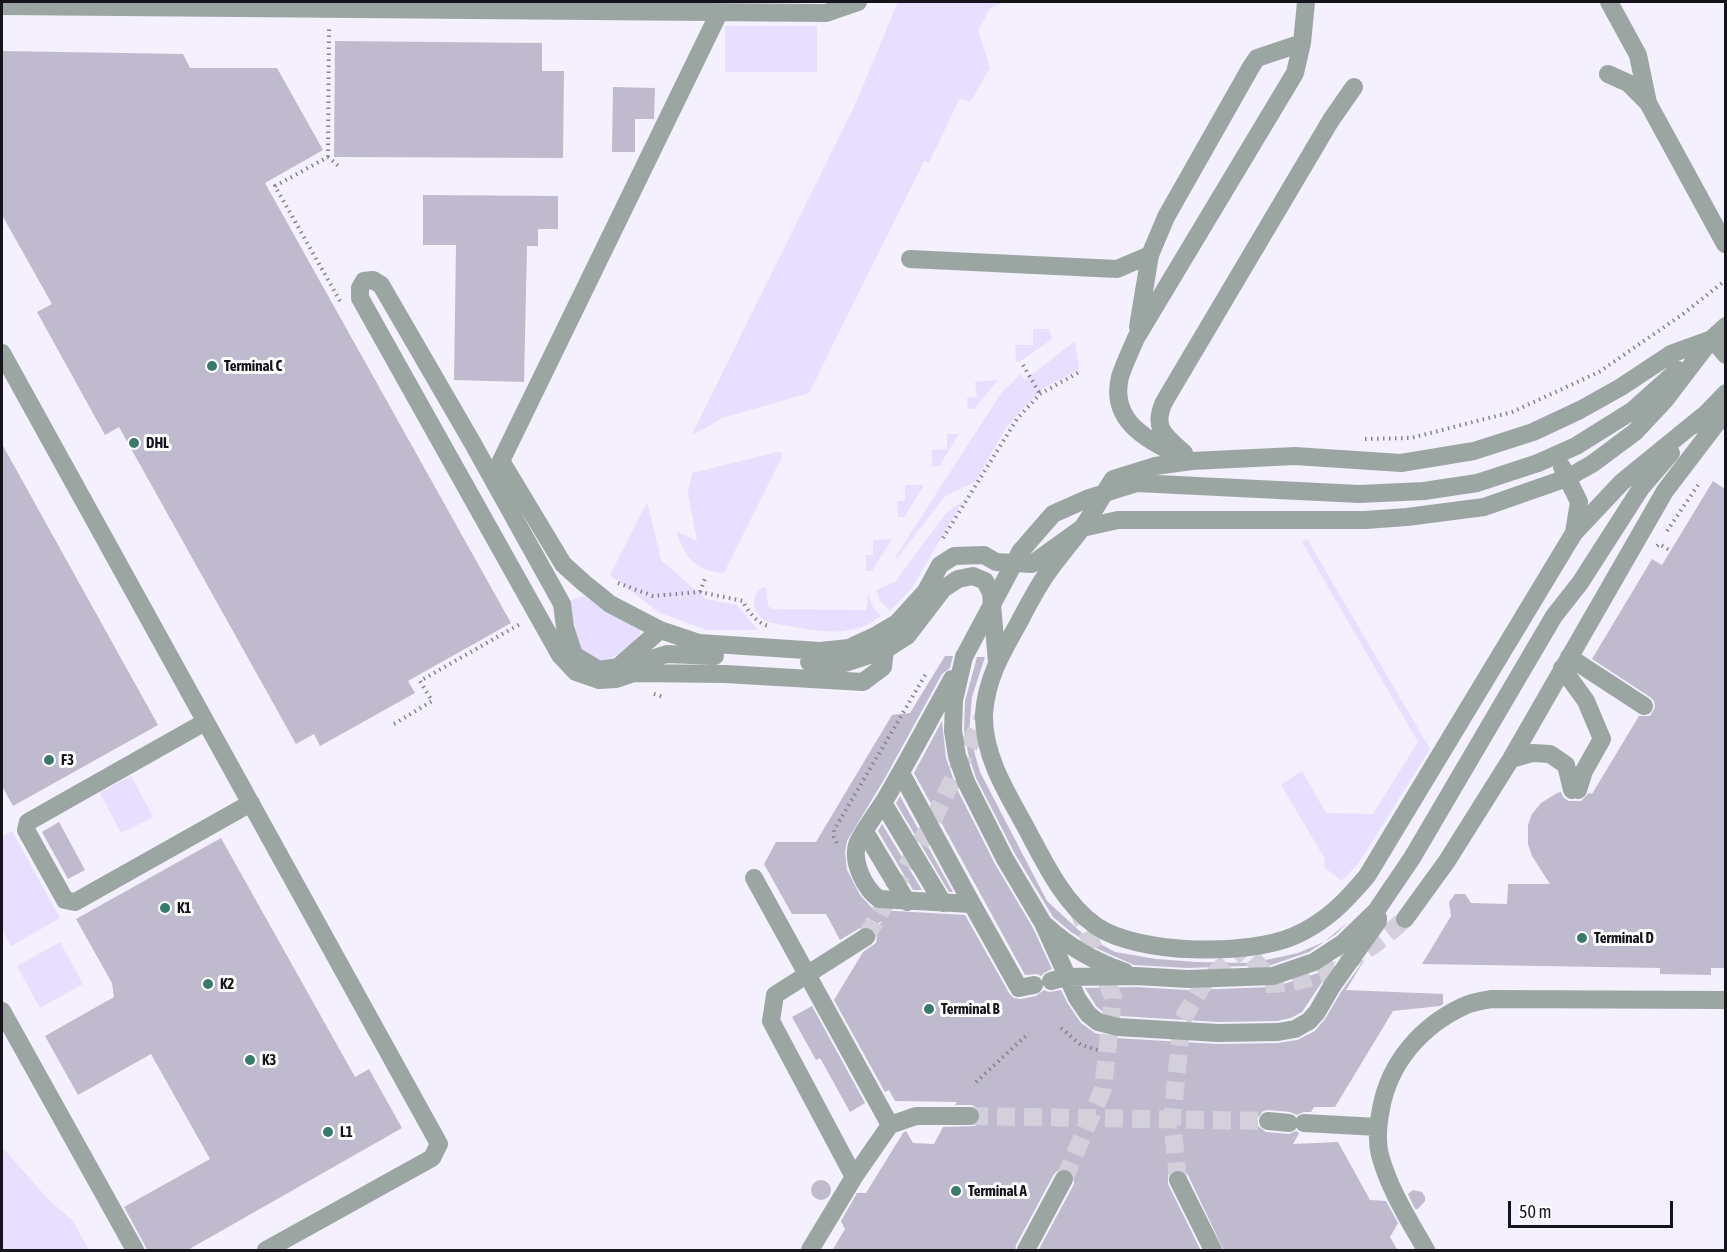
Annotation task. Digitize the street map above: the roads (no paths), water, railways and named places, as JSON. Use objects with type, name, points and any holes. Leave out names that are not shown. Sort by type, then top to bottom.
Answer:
[{"type":"lane","points":[[2,6],[826,13],[858,2]]},
{"type":"lane","points":[[1192,461],[1156,444],[1133,428],[1123,412],[1118,396],[1120,377],[1136,338],[1295,73],[1302,43],[1306,2]]},
{"type":"lane","points":[[1609,2],[1638,55],[1648,104]]},
{"type":"lane","points":[[719,13],[501,461],[563,564],[610,603],[660,630],[699,643],[820,651],[849,648],[897,623],[926,591],[940,565],[954,556],[984,555],[996,562],[1032,564],[1082,528],[1118,520],[1295,519],[1328,521],[1407,517],[1484,507],[1567,478],[1592,464],[1635,432],[1665,400],[1712,339]]},
{"type":"lane","points":[[1136,338],[1150,255],[1167,217],[1257,58],[1302,43]]},
{"type":"lane","points":[[1608,74],[1628,83],[1648,104],[1725,244]]},
{"type":"lane","points":[[1192,461],[1160,427],[1158,415],[1161,408],[1331,120],[1354,87]]},
{"type":"lane","points":[[910,259],[1117,268],[1150,255]]},
{"type":"lane","points":[[660,630],[618,668],[599,670],[574,655],[565,627],[562,604],[483,462],[381,285],[373,280],[364,281],[360,288],[360,298],[560,656],[576,672],[599,680],[616,680],[634,673],[651,659],[667,654],[845,663],[885,650],[907,636],[943,589],[958,579],[973,576],[985,581],[992,592],[997,662]]},
{"type":"lane","points":[[972,904],[879,899],[872,894],[863,878],[857,861],[857,846],[901,773],[1020,552],[1053,514],[1089,498],[1137,483],[1359,494],[1424,491],[1477,483],[1538,463],[1576,446],[1632,411],[1725,326]]},
{"type":"lane","points":[[1703,416],[1622,482],[1574,533],[1367,876],[1343,905],[1323,920],[1295,935],[1264,946],[1208,948],[1145,946],[1118,938],[1096,926],[1079,912],[1061,890],[992,762],[984,715],[988,689],[997,662],[1044,577],[1082,528],[1113,478],[1155,466],[1192,461],[1295,456],[1401,463],[1474,451],[1533,432],[1561,419],[1621,387],[1671,354],[1712,339]]},
{"type":"lane","points":[[1712,339],[1725,355]]},
{"type":"lane","points":[[2,353],[439,1144],[432,1158],[266,1251]]},
{"type":"lane","points":[[901,773],[1019,988],[1050,981],[1136,976],[1188,979],[1273,976],[1314,962],[1343,943],[1376,911],[1412,858],[1554,616],[1580,583],[1641,488],[1725,393]]},
{"type":"lane","points":[[1405,919],[1447,861],[1511,759],[1665,491],[1725,411]]},
{"type":"lane","points":[[1556,455],[1579,502],[1574,533]]},
{"type":"lane","points":[[459,477],[460,465],[472,458],[483,462]]},
{"type":"lane","points":[[964,657],[954,700],[953,732],[957,756],[966,782],[1005,860],[1043,923],[1061,940],[1101,963],[1136,976]]},
{"type":"lane","points":[[1565,662],[1644,706]]},
{"type":"lane","points":[[1511,759],[1532,753],[1550,754],[1566,765],[1575,790],[1602,739],[1586,701],[1565,662]]},
{"type":"lane","points":[[205,722],[28,822],[26,830],[65,900],[75,902],[251,803]]},
{"type":"lane","points":[[883,803],[943,903]]},
{"type":"lane","points":[[865,832],[907,902]]},
{"type":"lane","points":[[754,878],[890,1125]]},
{"type":"lane","points":[[1043,923],[1050,981],[1081,1005],[1098,1022],[1118,1027],[1218,1033],[1278,1032],[1295,1029],[1309,1021],[1317,1012],[1332,986],[1378,921],[1376,911]]},
{"type":"lane","points":[[855,1177],[771,1021],[775,995],[866,937]]},
{"type":"lane","points":[[1426,1251],[1391,1185],[1380,1153],[1378,1127],[1383,1097],[1395,1066],[1417,1038],[1449,1014],[1466,1005],[1491,999],[1725,1000]]},
{"type":"lane","points":[[2,1011],[135,1251]]},
{"type":"lane","points":[[810,1251],[890,1125],[916,1116],[970,1116]]},
{"type":"lane","points":[[1268,1121],[1378,1127]]},
{"type":"lane","points":[[1026,1251],[1064,1179]]},
{"type":"lane","points":[[1178,1180],[1213,1251]]},
{"type":"tunnel","points":[[866,937],[930,826],[984,715]]},
{"type":"tunnel","points":[[1064,1179],[1103,1089],[1113,997],[1079,912]]},
{"type":"tunnel","points":[[1266,984],[1305,979],[1341,965],[1374,944],[1405,919]]},
{"type":"tunnel","points":[[1178,1180],[1172,1120],[1182,1020],[1204,983],[1243,948],[1276,985]]},
{"type":"tunnel","points":[[970,1116],[1268,1121]]},
{"type":"place","name":"Terminal C","points":[[212,366]]},
{"type":"place","name":"DHL","points":[[134,443]]},
{"type":"place","name":"F3","points":[[49,760]]},
{"type":"place","name":"K1","points":[[165,908]]},
{"type":"place","name":"Terminal D","points":[[1582,938]]},
{"type":"place","name":"K2","points":[[208,984]]},
{"type":"place","name":"Terminal B","points":[[929,1009]]},
{"type":"place","name":"K3","points":[[250,1060]]},
{"type":"place","name":"L1","points":[[328,1132]]},
{"type":"place","name":"Terminal A","points":[[956,1191]]}]
